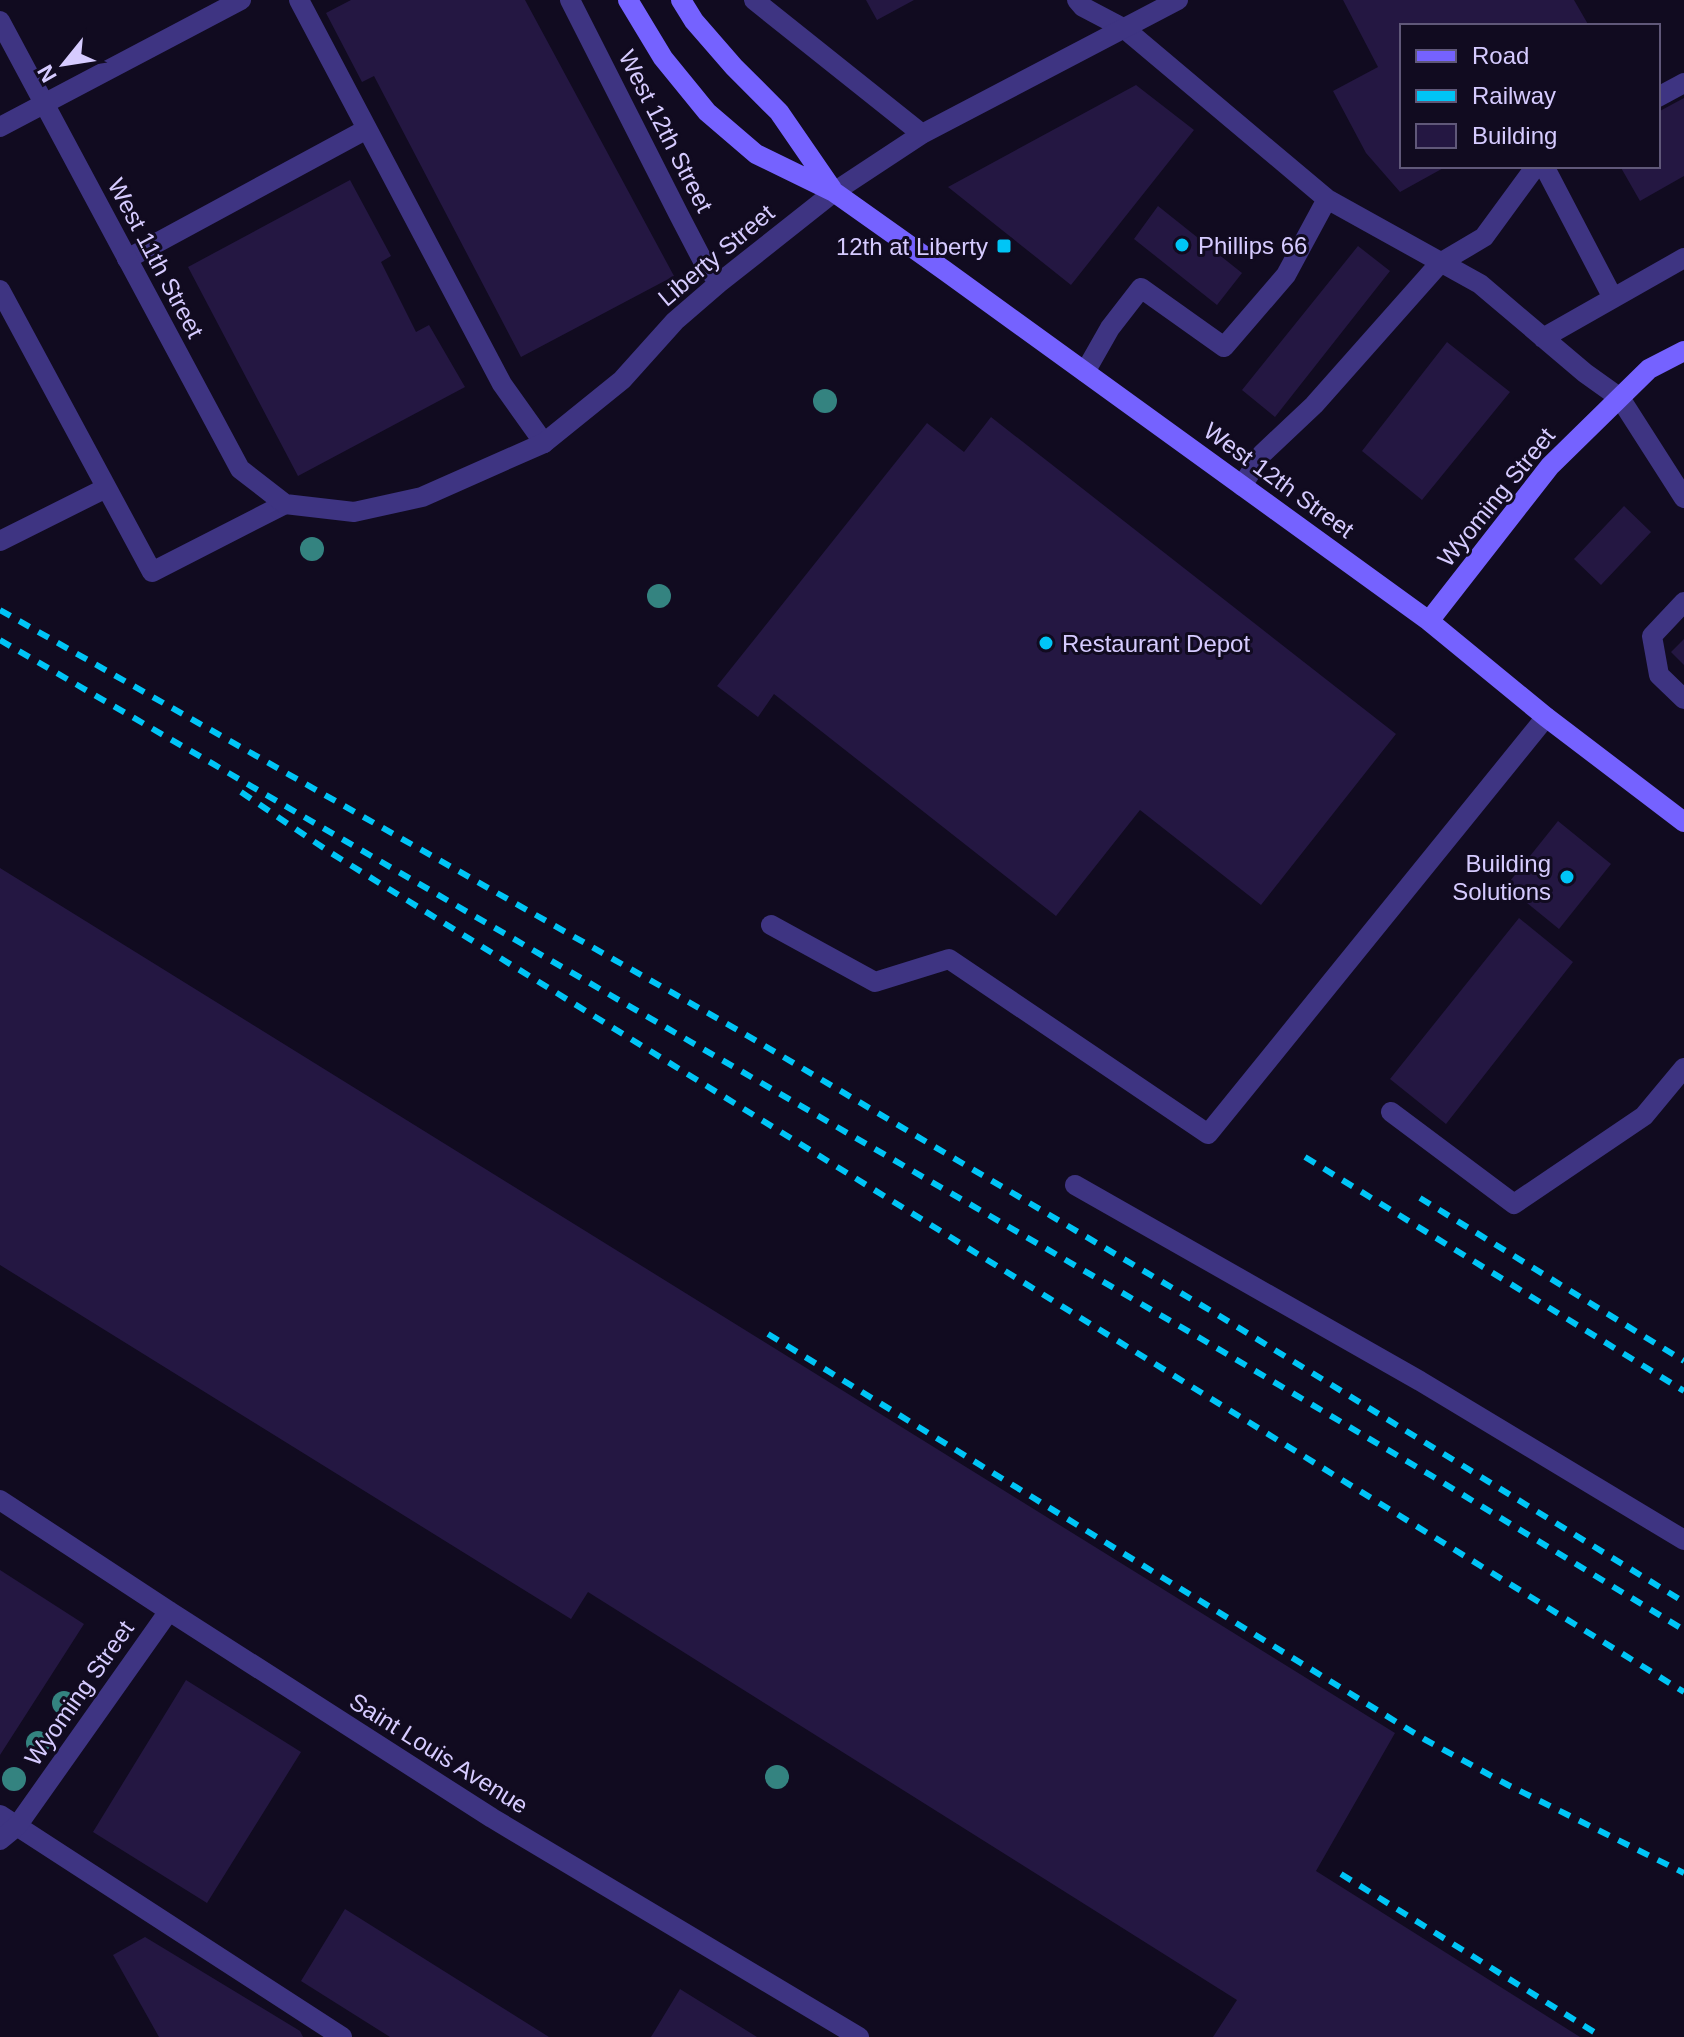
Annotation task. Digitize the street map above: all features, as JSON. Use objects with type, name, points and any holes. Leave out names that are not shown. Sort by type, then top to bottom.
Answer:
[{"type":"main road","name":"West 12th Street","points":[[628,0],[663,58],[707,112],[756,154],[834,192],[1085,372],[1429,621],[1546,717],[1684,822]]},
{"type":"main road","name":"West 12th Street","points":[[681,0],[694,21],[734,67],[779,112],[834,192]]},
{"type":"main road","name":"Wyoming Street","points":[[1429,621],[1550,466],[1649,369],[1684,351]]},
{"type":"street","points":[[0,127],[241,0]]},
{"type":"street","points":[[299,0],[502,384],[544,443]]},
{"type":"street","name":"West 12th Street","points":[[570,0],[685,227],[704,263],[719,283]]},
{"type":"street","points":[[754,0],[922,134]]},
{"type":"street","points":[[1077,0],[1083,7],[1125,29],[1327,199],[1480,284],[1585,373],[1620,398],[1684,498]]},
{"type":"street","name":"Liberty Street","points":[[285,504],[354,512],[422,497],[544,443],[622,380],[675,321],[834,192],[922,134],[1178,0]]},
{"type":"street","name":"West 11th Street","points":[[0,21],[240,469],[285,504]]},
{"type":"street","points":[[1660,96],[1684,83]]},
{"type":"street","points":[[127,259],[367,129]]},
{"type":"street","points":[[1242,486],[1262,454],[1314,405],[1440,263],[1484,237],[1535,168]]},
{"type":"street","points":[[1545,168],[1613,298]]},
{"type":"street","points":[[1085,372],[1110,328],[1141,288],[1224,347],[1286,275],[1327,199]]},
{"type":"street","points":[[1543,338],[1684,258]]},
{"type":"street","points":[[0,290],[152,572],[285,504]]},
{"type":"street","points":[[0,541],[106,488]]},
{"type":"street","points":[[1684,602],[1652,636],[1659,675],[1684,699]]},
{"type":"street","points":[[771,925],[875,982],[949,959],[1208,1134],[1546,717]]},
{"type":"street","points":[[1391,1112],[1514,1204],[1644,1116],[1684,1068]]},
{"type":"street","points":[[1075,1185],[1420,1381],[1684,1540]]},
{"type":"street","name":"Saint Louis Avenue","points":[[0,1500],[492,1818],[859,2037]]},
{"type":"street","name":"Wyoming Street","points":[[0,1840],[9,1821],[169,1611]]},
{"type":"street","points":[[9,1821],[342,2037]]},
{"type":"building","points":[[351,0],[525,0],[674,276],[521,357],[374,76],[362,82],[326,13]]},
{"type":"building","points":[[866,0],[914,0],[877,20]]},
{"type":"building","points":[[1343,0],[1574,0],[1588,24],[1400,24],[1400,168],[1443,168],[1400,192],[1366,153],[1333,91],[1378,67]]},
{"type":"building","points":[[1136,85],[1194,130],[1071,285],[948,187]]},
{"type":"building","points":[[1684,98],[1684,176],[1640,201],[1621,168],[1660,168],[1660,111]]},
{"type":"building","points":[[350,180],[391,256],[381,262],[416,332],[429,325],[465,387],[298,476],[188,267]]},
{"type":"building","points":[[1158,206],[1242,273],[1217,305],[1134,239]]},
{"type":"building","points":[[1358,246],[1390,271],[1275,417],[1242,390]]},
{"type":"building","points":[[1447,342],[1510,392],[1422,500],[1362,451]]},
{"type":"building","name":"Restaurant Depot","points":[[991,417],[1396,734],[1261,905],[1140,810],[1056,916],[774,694],[758,717],[717,686],[927,423],[964,452]]},
{"type":"building","points":[[1624,506],[1651,532],[1601,585],[1574,559]]},
{"type":"building","points":[[1684,639],[1684,665],[1671,652]]},
{"type":"building","points":[[1558,821],[1611,864],[1559,929],[1506,886]]},
{"type":"building","points":[[0,868],[1395,1733],[1316,1871],[1580,2037],[1213,2037],[1237,2000],[588,1592],[571,1619],[0,1265]]},
{"type":"building","points":[[1519,918],[1573,962],[1446,1124],[1390,1079]]},
{"type":"building","points":[[0,1570],[84,1624],[0,1755]]},
{"type":"building","points":[[186,1680],[301,1752],[207,1903],[93,1832]]},
{"type":"building","points":[[345,1909],[549,2037],[390,2037],[301,1981]]},
{"type":"building","points":[[145,1937],[300,2031],[303,2037],[159,2037],[113,1955]]},
{"type":"building","points":[[680,1989],[757,2037],[651,2037]]},
{"type":"railway","points":[[0,610],[743,1033],[1218,1315],[1684,1602]]},
{"type":"railway","points":[[0,640],[1205,1341],[1684,1630]]},
{"type":"railway","points":[[241,792],[331,853],[1684,1692]]},
{"type":"railway","points":[[1305,1157],[1684,1391]]},
{"type":"railway","points":[[1420,1198],[1684,1361]]},
{"type":"railway","points":[[768,1334],[1424,1739],[1508,1785],[1684,1873]]},
{"type":"railway","points":[[1341,1874],[1602,2037]]},
{"type":"place","name":"Phillips 66","points":[[1182,245]]},
{"type":"place","name":"12th at Liberty","points":[[1004,246]]},
{"type":"place","name":"Restaurant Depot","points":[[1046,643]]},
{"type":"place","name":"Building Solutions","points":[[1567,877]]}]
